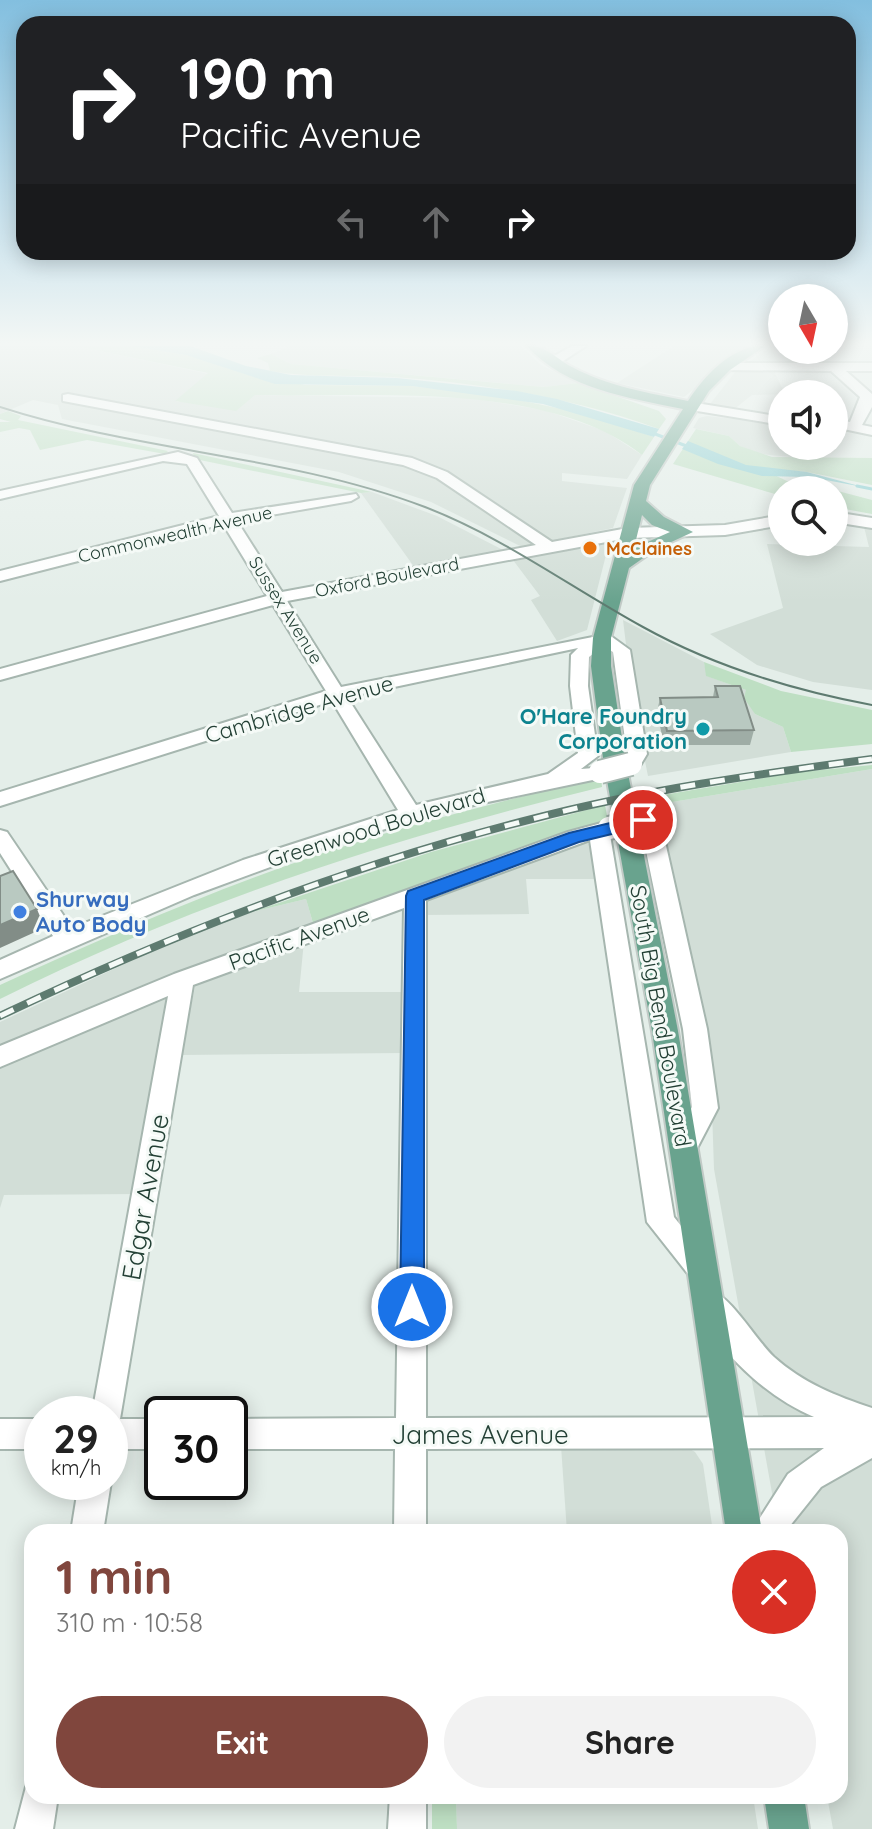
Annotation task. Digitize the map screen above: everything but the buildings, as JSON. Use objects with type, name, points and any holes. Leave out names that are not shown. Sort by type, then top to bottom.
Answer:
[{"type":"main road","name":"South Big Bend Boulevard","points":[[674,431],[637,501],[628,533],[602,638],[603,693],[684,1148],[743,1524]]},
{"type":"main road","points":[[637,501],[658,521],[685,532]]},
{"type":"main road","points":[[620,566],[650,545],[685,532]]},
{"type":"main road","points":[[785,1804],[789,1829]]},
{"type":"street","points":[[247,431],[407,461],[442,475],[547,546]]},
{"type":"street","name":"Sussex Avenue","points":[[0,495],[178,456],[195,464],[411,814]]},
{"type":"street","name":"Commonwealth Avenue","points":[[0,576],[229,518],[351,497]]},
{"type":"street","points":[[848,519],[872,523]]},
{"type":"street","name":"Oxford Boulevard","points":[[0,675],[278,598],[628,533],[725,530],[768,522]]},
{"type":"street","points":[[594,767],[579,686],[580,655],[602,638]]},
{"type":"street","name":"Cambridge Avenue","points":[[0,799],[338,693],[602,638]]},
{"type":"street","name":"Greenwood Boulevard","points":[[0,970],[67,939],[245,867],[411,814],[594,767],[631,764],[637,754],[621,650],[602,638]]},
{"type":"street","name":"Pacific Avenue","points":[[0,1057],[182,980],[604,830],[646,820],[695,1029],[705,1108],[684,1148]]},
{"type":"street","points":[[604,830],[661,1222],[705,1285],[738,1340],[778,1382],[818,1406],[872,1423]]},
{"type":"street","points":[[0,837],[67,939]]},
{"type":"street","points":[[410,1524],[415,896]]},
{"type":"street","name":"Edgar Avenue","points":[[110,1396],[182,980]]},
{"type":"street","name":"James Avenue","points":[[248,1434],[872,1432]]},
{"type":"street","points":[[0,1434],[24,1434]]},
{"type":"street","points":[[772,1524],[796,1484],[837,1456],[872,1442]]},
{"type":"street","points":[[88,1524],[92,1500]]},
{"type":"street","points":[[34,1829],[39,1804]]},
{"type":"street","points":[[407,1829],[408,1804]]},
{"type":"shaded area","points":[[127,431],[606,431],[642,455],[627,479],[562,473],[562,481],[627,488],[613,528],[522,547],[431,502],[339,472]]},
{"type":"shaded area","points":[[708,431],[768,431],[768,455],[740,446],[729,436]]},
{"type":"shaded area","points":[[372,492],[437,516],[505,551],[415,568],[361,493]]},
{"type":"shaded area","points":[[864,527],[872,529],[872,690],[813,682],[757,665],[710,634],[783,608],[770,556],[848,556],[848,546],[869,547]]},
{"type":"shaded area","points":[[605,541],[608,547],[587,630],[557,641],[531,600],[540,596],[510,556]]},
{"type":"shaded area","points":[[623,620],[704,662],[707,676],[746,690],[755,714],[783,727],[791,752],[648,776],[633,702]]},
{"type":"shaded area","points":[[872,769],[872,1829],[833,1829],[828,1804],[848,1804],[848,1524],[778,1524],[714,1169],[712,1110],[693,996],[654,805]]},
{"type":"shaded area","points":[[574,843],[591,845],[603,879],[526,879],[529,914],[422,915],[422,901]]},
{"type":"shaded area","points":[[306,899],[313,923],[0,1051],[0,1022],[176,940],[252,912]]},
{"type":"shaded area","points":[[304,941],[299,992],[406,992],[404,1053],[181,1055],[196,982]]},
{"type":"shaded area","points":[[167,995],[171,1000],[137,1194],[4,1195],[0,1208],[0,1063]]},
{"type":"shaded area","points":[[683,1445],[695,1452],[703,1464],[712,1524],[566,1524],[561,1446]]},
{"type":"shaded area","points":[[456,1804],[754,1804],[758,1829],[457,1829]]},
{"type":"green space","points":[[31,431],[73,431],[168,451],[165,454],[87,440],[40,450]]},
{"type":"green space","points":[[604,431],[637,431],[654,437],[642,455]]},
{"type":"green space","points":[[694,431],[729,436],[740,446],[768,456],[768,460],[872,458],[872,485],[848,480],[848,476],[762,469],[777,476],[768,476],[768,492],[673,464]]},
{"type":"green space","points":[[193,453],[372,492],[361,493],[195,459]]},
{"type":"green space","points":[[848,494],[872,500],[872,514],[848,510]]},
{"type":"green space","points":[[704,662],[781,691],[872,710],[872,744],[791,752],[783,727],[755,714],[744,698],[746,690],[706,676]]},
{"type":"green space","points":[[872,765],[872,769],[654,805],[655,810],[641,813],[639,799],[800,772]]},
{"type":"green space","points":[[601,777],[602,787],[371,851],[221,903],[73,964],[0,999],[0,985],[158,915],[279,868],[424,822]]},
{"type":"green space","points":[[605,805],[608,821],[555,836],[313,923],[306,899],[252,912],[431,852]]},
{"type":"green space","points":[[432,1804],[456,1804],[457,1829],[432,1829]]},
{"type":"water","points":[[635,431],[658,431],[654,437]]},
{"type":"water","points":[[688,441],[746,465],[822,476],[762,476],[718,464],[682,449]]},
{"type":"waterway","points":[[650,432],[689,447]]},
{"type":"waterway","points":[[857,486],[872,489]]},
{"type":"tram line","points":[[94,431],[320,476],[425,507],[482,533],[616,612],[698,654],[783,684],[872,705]]},
{"type":"railway","points":[[0,1016],[195,930],[395,858],[532,819],[659,791],[872,759]]},
{"type":"place","name":"McClaines","points":[[590,548]]},
{"type":"place","name":"O'Hare Foundry Corporation","points":[[703,729]]},
{"type":"place","name":"Shurway Auto Body","points":[[20,912]]},
{"type":"route","points":[[412,1307],[415,896],[575,837],[643,820]]}]
